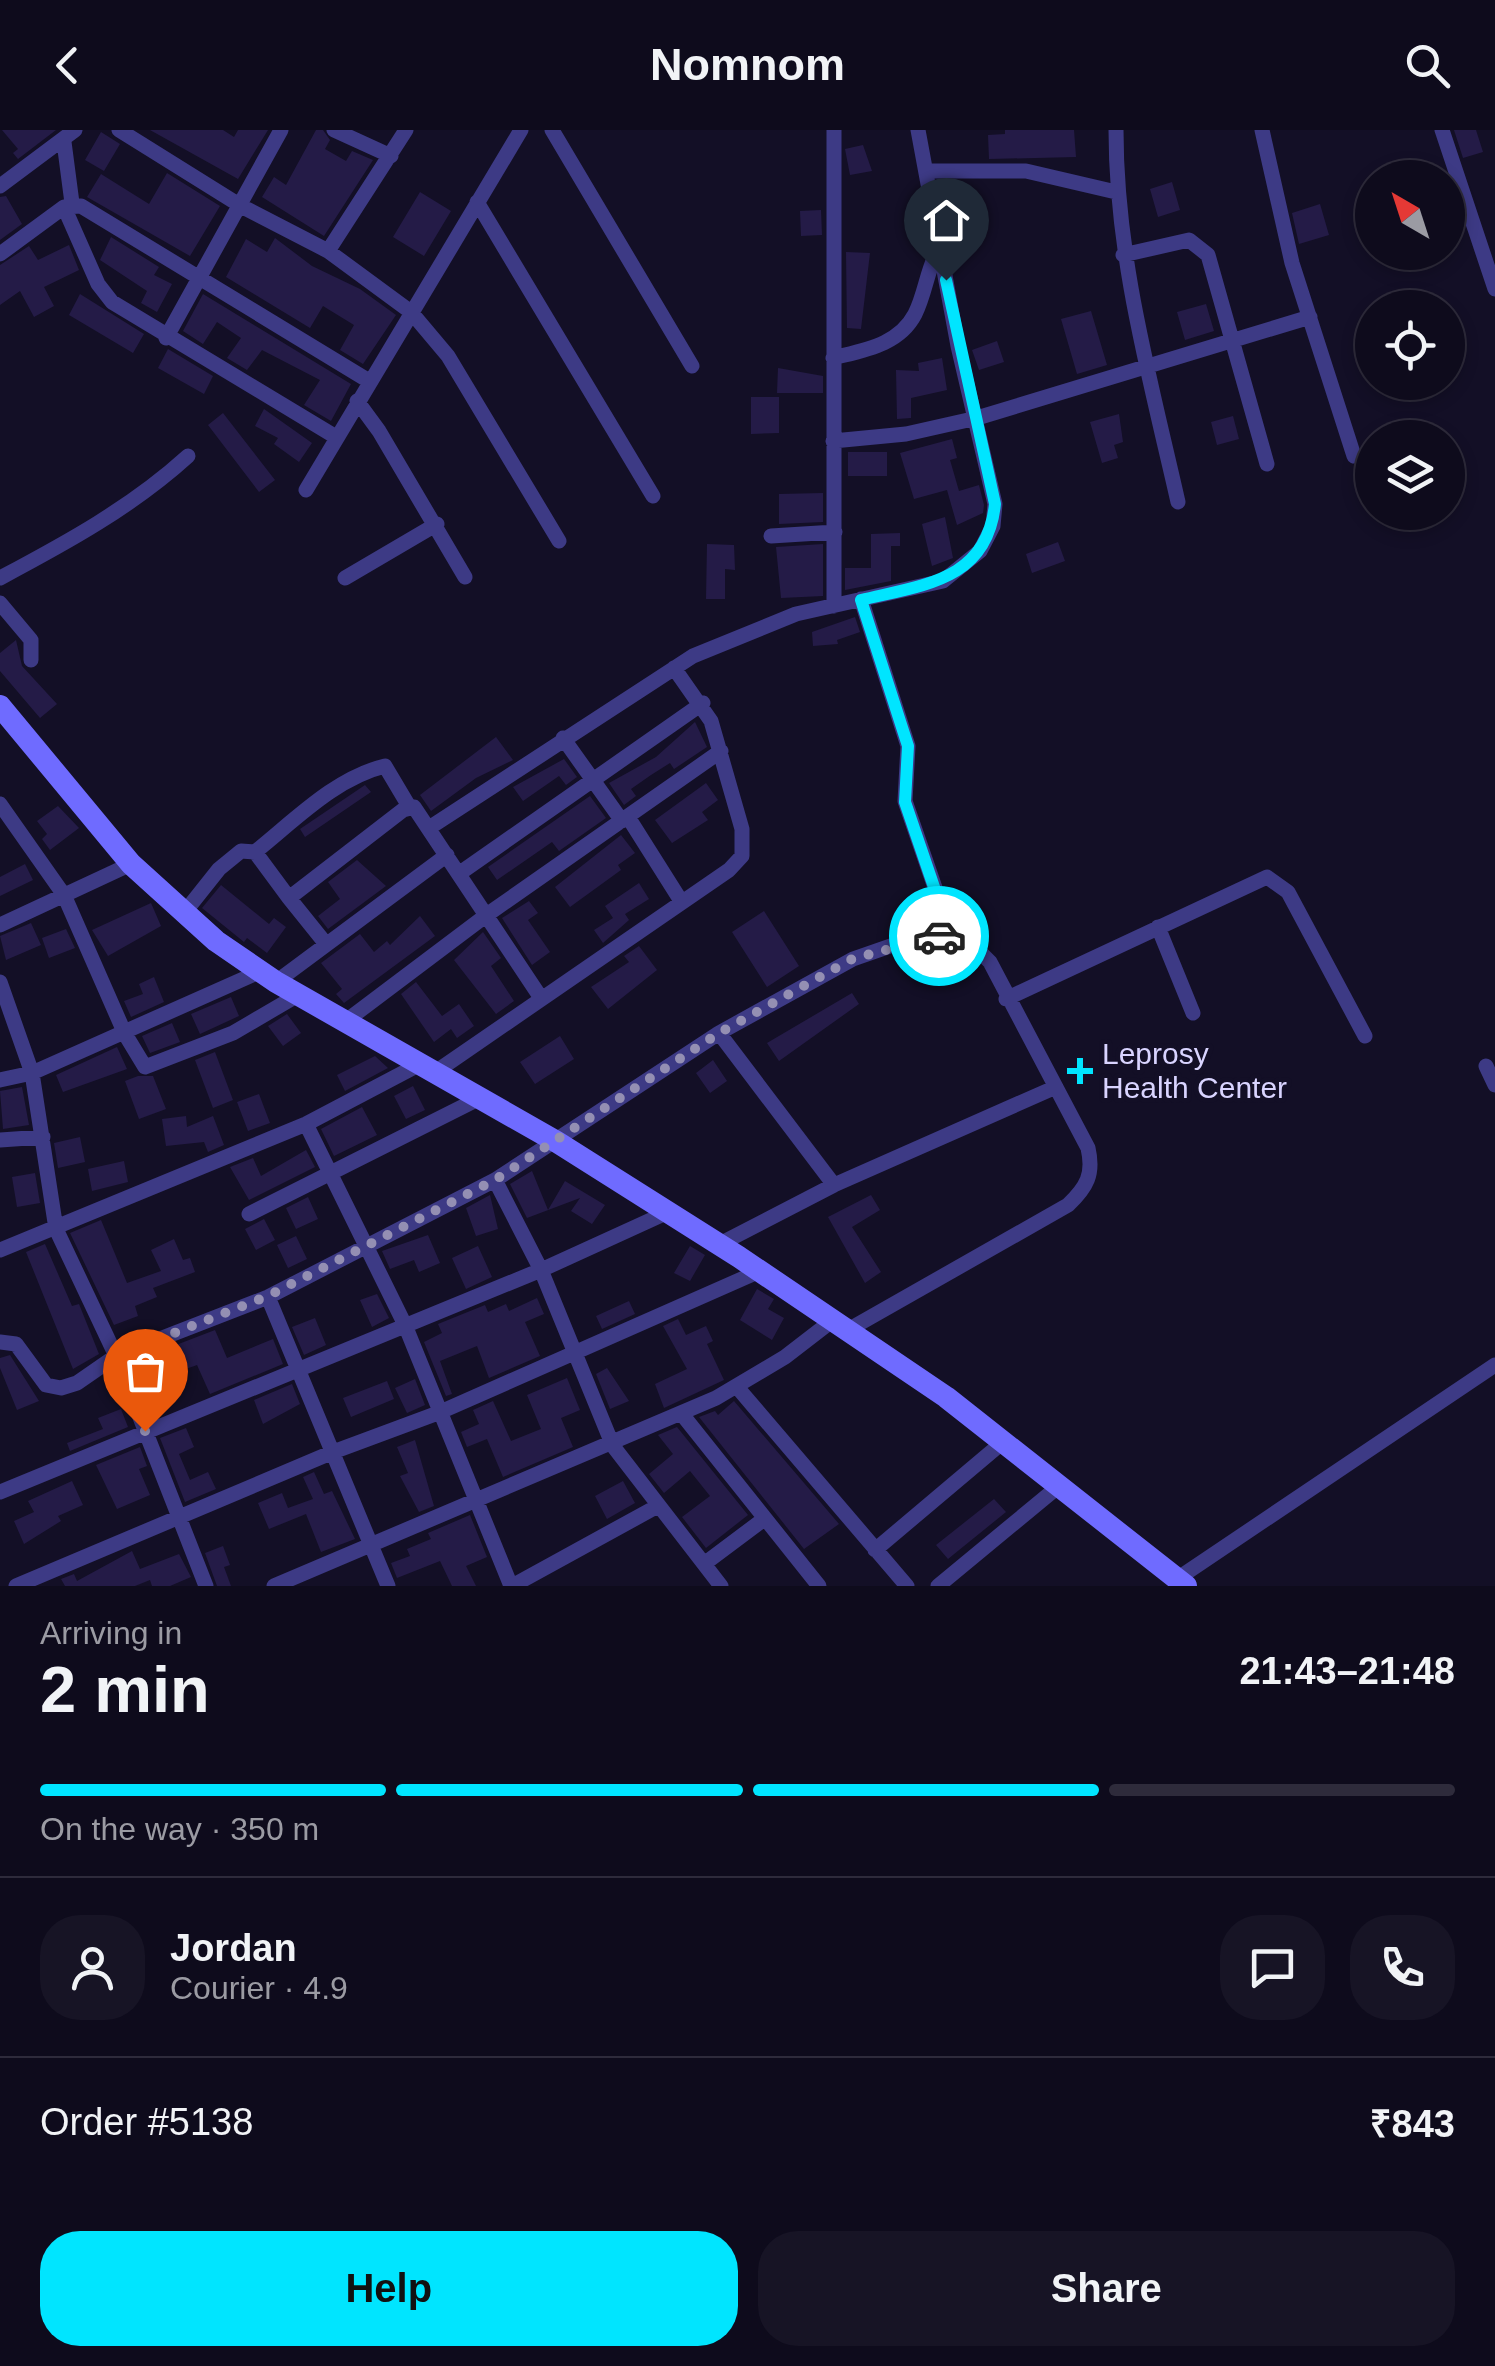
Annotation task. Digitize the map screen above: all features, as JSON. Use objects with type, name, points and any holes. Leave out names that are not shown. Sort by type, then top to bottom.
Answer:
[{"type":"street","points":[[119,130],[241,206],[328,251],[411,312],[448,356],[559,541]]},
{"type":"street","points":[[166,338],[281,130]]},
{"type":"street","points":[[334,130],[391,156]]},
{"type":"street","points":[[328,251],[406,130]]},
{"type":"street","points":[[306,490],[521,130]]},
{"type":"street","points":[[552,130],[692,366]]},
{"type":"street","points":[[834,130],[834,606]]},
{"type":"street","points":[[429,828],[674,668],[761,626],[942,581],[980,551],[993,526],[995,504],[958,346],[918,130]]},
{"type":"street","points":[[1116,130],[1116,192],[1123,254],[1178,502]]},
{"type":"street","points":[[1262,130],[1292,263],[1354,456]]},
{"type":"street","points":[[1442,130],[1495,289]]},
{"type":"street","points":[[0,186],[70,136]]},
{"type":"street","points":[[70,136],[68,205],[98,284],[124,312],[336,437]]},
{"type":"street","points":[[927,171],[1026,171],[1116,192]]},
{"type":"street","points":[[477,202],[654,496]]},
{"type":"street","points":[[0,254],[68,205]]},
{"type":"street","points":[[68,205],[369,381]]},
{"type":"street","points":[[1123,254],[1182,240],[1197,242],[1208,255],[1267,464]]},
{"type":"street","points":[[834,358],[877,346],[900,332],[915,314],[930,264],[940,246]]},
{"type":"street","points":[[834,440],[906,434],[977,418],[1310,317]]},
{"type":"street","points":[[356,401],[437,524],[465,577]]},
{"type":"street","points":[[0,578],[141,495],[188,456]]},
{"type":"street","points":[[345,578],[437,524]]},
{"type":"street","points":[[771,536],[835,532]]},
{"type":"street","points":[[861,600],[908,746],[905,802],[950,934]]},
{"type":"street","points":[[0,603],[30,640],[32,660]]},
{"type":"street","points":[[0,1250],[306,1124],[427,1068],[542,998],[729,870],[742,856],[742,828],[721,750],[702,703],[674,668]]},
{"type":"street","points":[[460,873],[702,703]]},
{"type":"street","points":[[0,706],[132,864],[184,913],[267,977],[556,1142],[760,1271],[1003,1442],[1181,1582],[1495,1365]]},
{"type":"street","points":[[563,738],[682,901]]},
{"type":"street","points":[[346,1021],[488,914],[721,750]]},
{"type":"street","points":[[184,913],[232,856],[255,852],[334,788],[385,766],[410,808],[420,811],[542,998]]},
{"type":"street","points":[[0,804],[64,896],[142,1064],[150,1067],[233,1033],[298,995]]},
{"type":"street","points":[[289,898],[410,808]]},
{"type":"street","points":[[255,852],[326,944]]},
{"type":"street","points":[[0,1080],[32,1073],[267,977],[326,944],[447,855]]},
{"type":"street","points":[[0,924],[132,864]]},
{"type":"street","points":[[1006,999],[1248,882],[1267,877],[1280,884],[1366,1036]]},
{"type":"street","points":[[1158,927],[1193,1012]]},
{"type":"street","points":[[0,1342],[16,1344],[53,1388],[77,1383],[116,1356],[268,1296],[495,1180],[719,1033],[852,959],[950,934],[981,951],[1088,1148],[1092,1166],[1086,1188],[1068,1205],[841,1325],[737,1387],[613,1446],[274,1586]]},
{"type":"street","points":[[0,982],[32,1073],[56,1228],[116,1356],[206,1586]]},
{"type":"street","points":[[719,1033],[834,1185]]},
{"type":"street","points":[[1486,1066],[1495,1085]]},
{"type":"street","points":[[718,1245],[834,1185],[1056,1087]]},
{"type":"street","points":[[249,1214],[478,1099]]},
{"type":"street","points":[[306,1124],[333,1172],[405,1325],[511,1586],[656,1507]]},
{"type":"street","points":[[0,1140],[42,1136]]},
{"type":"street","points":[[495,1180],[541,1270],[613,1446],[656,1507],[721,1586]]},
{"type":"street","points":[[0,1492],[70,1467],[145,1431],[541,1270],[666,1213]]},
{"type":"street","points":[[16,1586],[333,1452],[438,1413],[760,1271]]},
{"type":"street","points":[[268,1296],[388,1586]]},
{"type":"street","points":[[737,1387],[907,1586]]},
{"type":"street","points":[[681,1413],[818,1586]]},
{"type":"street","points":[[875,1550],[1003,1442]]},
{"type":"street","points":[[938,1586],[1059,1486]]},
{"type":"street","points":[[704,1564],[764,1518]]},
{"type":"building","points":[[2,130],[56,130],[18,159],[13,153],[18,149]]},
{"type":"building","points":[[150,130],[223,130],[234,137],[238,130],[268,130],[238,179]]},
{"type":"building","points":[[316,130],[323,130],[330,140],[325,149],[346,161],[352,151],[373,160],[324,236],[262,197],[274,177],[286,185]]},
{"type":"building","points":[[1005,130],[1074,130],[1076,157],[989,159],[988,135],[1005,134]]},
{"type":"building","points":[[1454,130],[1476,130],[1483,152],[1463,158]]},
{"type":"building","points":[[101,132],[120,144],[104,171],[85,160]]},
{"type":"building","points":[[863,145],[872,171],[850,175],[845,149]]},
{"type":"building","points":[[167,173],[220,206],[190,256],[87,197],[101,174],[149,204]]},
{"type":"building","points":[[1172,182],[1180,210],[1158,217],[1150,189]]},
{"type":"building","points":[[420,192],[451,211],[424,256],[393,237]]},
{"type":"building","points":[[6,196],[22,224],[0,240],[0,197]]},
{"type":"building","points":[[1320,204],[1329,235],[1299,244],[1292,213]]},
{"type":"building","points":[[821,210],[822,235],[801,236],[800,211]]},
{"type":"building","points":[[111,237],[159,267],[154,275],[172,284],[157,312],[141,303],[147,291],[100,260]]},
{"type":"building","points":[[275,238],[312,266],[360,289],[396,315],[363,364],[340,350],[354,325],[323,306],[310,328],[226,277],[246,239],[267,252]]},
{"type":"building","points":[[69,245],[79,270],[44,287],[54,306],[34,317],[20,291],[0,305],[0,265],[29,246],[38,260]]},
{"type":"building","points":[[846,252],[870,253],[861,329],[847,328]]},
{"type":"building","points":[[80,294],[144,334],[133,353],[69,315]]},
{"type":"building","points":[[203,294],[351,384],[331,421],[304,405],[320,380],[262,350],[247,370],[227,358],[241,338],[217,322],[203,344],[183,331]]},
{"type":"building","points":[[1206,304],[1214,331],[1185,340],[1177,312]]},
{"type":"building","points":[[1091,311],[1107,365],[1077,374],[1061,319]]},
{"type":"building","points":[[997,341],[1004,362],[979,370],[972,350]]},
{"type":"building","points":[[168,349],[213,376],[204,394],[158,368]]},
{"type":"building","points":[[942,358],[947,390],[911,398],[911,418],[897,419],[896,370],[919,371],[918,363]]},
{"type":"building","points":[[778,368],[823,376],[823,393],[777,393]]},
{"type":"building","points":[[751,397],[779,397],[779,433],[751,434]]},
{"type":"building","points":[[264,409],[312,443],[299,462],[274,444],[278,438],[255,426]]},
{"type":"building","points":[[223,413],[275,480],[259,492],[208,425]]},
{"type":"building","points":[[1119,414],[1123,442],[1114,445],[1118,458],[1102,463],[1090,422]]},
{"type":"building","points":[[1233,416],[1239,439],[1217,445],[1211,422]]},
{"type":"building","points":[[952,439],[957,458],[950,460],[959,491],[979,485],[984,505],[983,513],[957,525],[947,490],[914,499],[900,453]]},
{"type":"building","points":[[848,452],[887,452],[887,476],[848,476]]},
{"type":"building","points":[[823,493],[823,522],[779,524],[779,494]]},
{"type":"building","points":[[945,517],[953,558],[932,566],[922,524]]},
{"type":"building","points":[[900,533],[900,546],[891,546],[891,581],[845,590],[845,568],[871,568],[871,534]]},
{"type":"building","points":[[1058,542],[1065,561],[1032,573],[1026,554]]},
{"type":"building","points":[[707,544],[734,545],[735,570],[725,569],[725,599],[706,599]]},
{"type":"building","points":[[823,544],[823,596],[781,598],[776,547]]},
{"type":"building","points":[[855,617],[860,632],[837,640],[838,644],[813,646],[812,632]]},
{"type":"building","points":[[16,640],[22,666],[57,704],[40,718],[0,671],[0,653]]},
{"type":"building","points":[[695,722],[707,747],[674,769],[670,763],[651,775],[631,789],[636,796],[624,805],[609,783],[656,757]]},
{"type":"building","points":[[496,737],[513,760],[476,778],[431,811],[420,795]]},
{"type":"building","points":[[564,759],[577,777],[566,785],[559,776],[523,801],[513,787]]},
{"type":"building","points":[[706,783],[718,800],[702,812],[708,820],[672,843],[655,820]]},
{"type":"building","points":[[365,785],[371,792],[305,837],[300,829]]},
{"type":"building","points":[[590,796],[606,818],[559,851],[552,842],[497,880],[488,867]]},
{"type":"building","points":[[58,806],[79,828],[50,850],[42,839],[47,834],[37,821]]},
{"type":"building","points":[[621,835],[635,853],[618,865],[621,870],[570,907],[555,887]]},
{"type":"building","points":[[357,860],[386,886],[328,929],[318,916],[340,899],[328,882]]},
{"type":"building","points":[[25,864],[33,880],[0,896],[0,877]]},
{"type":"building","points":[[639,883],[649,899],[625,914],[629,920],[603,943],[594,930],[613,918],[605,906]]},
{"type":"building","points":[[221,885],[269,924],[274,918],[286,927],[267,953],[247,938],[244,942],[202,908]]},
{"type":"building","points":[[529,901],[538,913],[528,920],[550,952],[532,965],[502,918]]},
{"type":"building","points":[[151,903],[161,926],[108,956],[92,930]]},
{"type":"building","points":[[764,911],[799,966],[767,987],[732,932]]},
{"type":"building","points":[[420,916],[435,936],[344,1003],[336,994],[342,989],[321,963],[360,934],[374,952],[387,941],[390,945]]},
{"type":"building","points":[[31,923],[41,945],[6,960],[0,936]]},
{"type":"building","points":[[66,929],[75,948],[49,958],[42,938]]},
{"type":"building","points":[[483,932],[501,958],[491,966],[514,1001],[496,1014],[454,960]]},
{"type":"building","points":[[639,946],[657,970],[608,1009],[591,987],[629,962],[624,956]]},
{"type":"building","points":[[154,977],[164,1002],[131,1017],[124,1001],[143,994],[139,984]]},
{"type":"building","points":[[416,982],[442,1016],[459,1004],[474,1026],[457,1038],[451,1029],[434,1042],[401,994]]},
{"type":"building","points":[[852,993],[859,1004],[779,1061],[767,1043]]},
{"type":"building","points":[[231,997],[239,1016],[200,1034],[191,1014]]},
{"type":"building","points":[[287,1014],[301,1033],[283,1046],[268,1026]]},
{"type":"building","points":[[172,1023],[180,1042],[150,1053],[142,1036]]},
{"type":"building","points":[[560,1036],[574,1059],[535,1084],[520,1062]]},
{"type":"building","points":[[117,1047],[127,1069],[63,1092],[56,1075]]},
{"type":"building","points":[[215,1052],[233,1100],[213,1108],[195,1060]]},
{"type":"building","points":[[375,1056],[388,1068],[345,1091],[337,1075]]},
{"type":"building","points":[[713,1060],[727,1081],[710,1093],[696,1073]]},
{"type":"building","points":[[153,1076],[166,1109],[139,1119],[125,1081]]},
{"type":"building","points":[[413,1086],[425,1110],[406,1119],[394,1096]]},
{"type":"building","points":[[22,1087],[29,1125],[3,1129],[0,1091]]},
{"type":"building","points":[[259,1094],[270,1123],[248,1131],[237,1102]]},
{"type":"building","points":[[362,1107],[377,1135],[334,1156],[321,1129]]},
{"type":"building","points":[[186,1116],[187,1127],[213,1116],[224,1145],[208,1152],[204,1142],[166,1146],[162,1119]]},
{"type":"building","points":[[80,1137],[85,1162],[58,1168],[54,1143]]},
{"type":"building","points":[[306,1150],[315,1167],[249,1200],[230,1167],[253,1158],[261,1176]]},
{"type":"building","points":[[124,1161],[128,1182],[92,1191],[88,1169]]},
{"type":"building","points":[[532,1171],[548,1210],[565,1181],[605,1205],[592,1224],[571,1211],[580,1198],[527,1218],[510,1184]]},
{"type":"building","points":[[35,1173],[40,1203],[17,1207],[12,1177]]},
{"type":"building","points":[[490,1195],[498,1229],[476,1236],[466,1208]]},
{"type":"building","points":[[871,1195],[880,1210],[852,1227],[881,1272],[865,1283],[828,1217]]},
{"type":"building","points":[[308,1197],[318,1219],[296,1229],[286,1208]]},
{"type":"building","points":[[264,1219],[275,1240],[256,1250],[245,1229]]},
{"type":"building","points":[[101,1220],[127,1283],[161,1271],[151,1250],[174,1239],[183,1260],[190,1258],[195,1272],[153,1288],[157,1297],[135,1306],[138,1316],[114,1325],[70,1233]]},
{"type":"building","points":[[428,1235],[440,1263],[419,1272],[414,1260],[390,1269],[382,1251]]},
{"type":"building","points":[[296,1236],[307,1259],[288,1268],[277,1245]]},
{"type":"building","points":[[45,1244],[72,1306],[79,1304],[99,1354],[73,1369],[26,1252]]},
{"type":"building","points":[[478,1246],[492,1277],[466,1289],[452,1258]]},
{"type":"building","points":[[690,1246],[705,1255],[690,1281],[674,1273]]},
{"type":"building","points":[[757,1289],[774,1299],[768,1309],[784,1318],[772,1340],[740,1320]]},
{"type":"building","points":[[377,1294],[389,1318],[372,1327],[360,1300]]},
{"type":"building","points":[[537,1298],[544,1314],[525,1322],[540,1356],[489,1378],[477,1346],[440,1361],[452,1394],[446,1396],[424,1342],[442,1333],[438,1324],[485,1305],[488,1312],[506,1304],[509,1311]]},
{"type":"building","points":[[629,1301],[635,1314],[602,1329],[596,1316]]},
{"type":"building","points":[[315,1318],[326,1345],[304,1355],[292,1327]]},
{"type":"building","points":[[678,1319],[686,1335],[706,1326],[713,1341],[707,1344],[724,1380],[664,1408],[655,1384],[687,1369],[663,1326]]},
{"type":"building","points":[[215,1330],[227,1358],[273,1339],[283,1364],[210,1394],[197,1365],[172,1374],[163,1350]]},
{"type":"building","points":[[10,1355],[39,1401],[17,1410],[0,1368],[0,1358]]},
{"type":"building","points":[[607,1368],[629,1401],[610,1409],[596,1374]]},
{"type":"building","points":[[567,1378],[580,1410],[561,1418],[573,1447],[503,1477],[487,1439],[467,1447],[461,1432],[479,1424],[473,1410],[493,1401],[511,1441],[541,1429],[527,1395]]},
{"type":"building","points":[[415,1379],[425,1405],[407,1413],[395,1388]]},
{"type":"building","points":[[387,1381],[394,1399],[351,1417],[343,1398]]},
{"type":"building","points":[[292,1384],[300,1404],[263,1424],[254,1400]]},
{"type":"building","points":[[734,1401],[839,1524],[804,1549],[699,1417],[715,1411],[718,1415]]},
{"type":"building","points":[[121,1409],[128,1427],[70,1451],[67,1443],[103,1429],[98,1418]]},
{"type":"building","points":[[677,1427],[748,1515],[706,1548],[682,1517],[710,1496],[690,1471],[664,1493],[649,1474],[673,1454],[658,1435]]},
{"type":"building","points":[[186,1428],[194,1447],[179,1454],[190,1480],[208,1472],[216,1489],[185,1502],[160,1438]]},
{"type":"building","points":[[415,1440],[434,1506],[419,1512],[400,1476],[408,1473],[397,1447]]},
{"type":"building","points":[[140,1447],[147,1466],[139,1469],[150,1495],[117,1509],[96,1465]]},
{"type":"building","points":[[314,1472],[324,1494],[332,1491],[355,1539],[321,1552],[306,1514],[269,1529],[258,1503],[282,1493],[288,1508],[313,1499],[303,1477]]},
{"type":"building","points":[[72,1481],[83,1505],[58,1516],[61,1521],[24,1544],[14,1521],[34,1512],[28,1501]]},
{"type":"building","points":[[623,1481],[635,1503],[607,1519],[595,1496]]},
{"type":"building","points":[[994,1499],[1006,1512],[948,1559],[936,1545]]},
{"type":"building","points":[[470,1515],[487,1557],[466,1566],[476,1586],[452,1586],[440,1561],[397,1578],[391,1563],[410,1556],[407,1549],[431,1539],[428,1533]]},
{"type":"building","points":[[223,1546],[230,1565],[224,1567],[231,1586],[217,1586],[205,1553]]},
{"type":"building","points":[[132,1551],[140,1569],[179,1554],[191,1577],[170,1586],[152,1586],[150,1580],[135,1586],[65,1586],[61,1579],[74,1574],[77,1581]]},
{"type":"way so far","points":[[145,1431],[116,1356],[268,1296],[495,1180],[719,1033],[852,959],[939,936]]},
{"type":"place","name":"Leprosy Health Center","points":[[1080,1071]]},
{"type":"route","points":[[939,936],[950,934],[927,876],[905,802],[908,746],[861,600],[942,581],[980,551],[993,526],[995,504],[946,280]]}]
